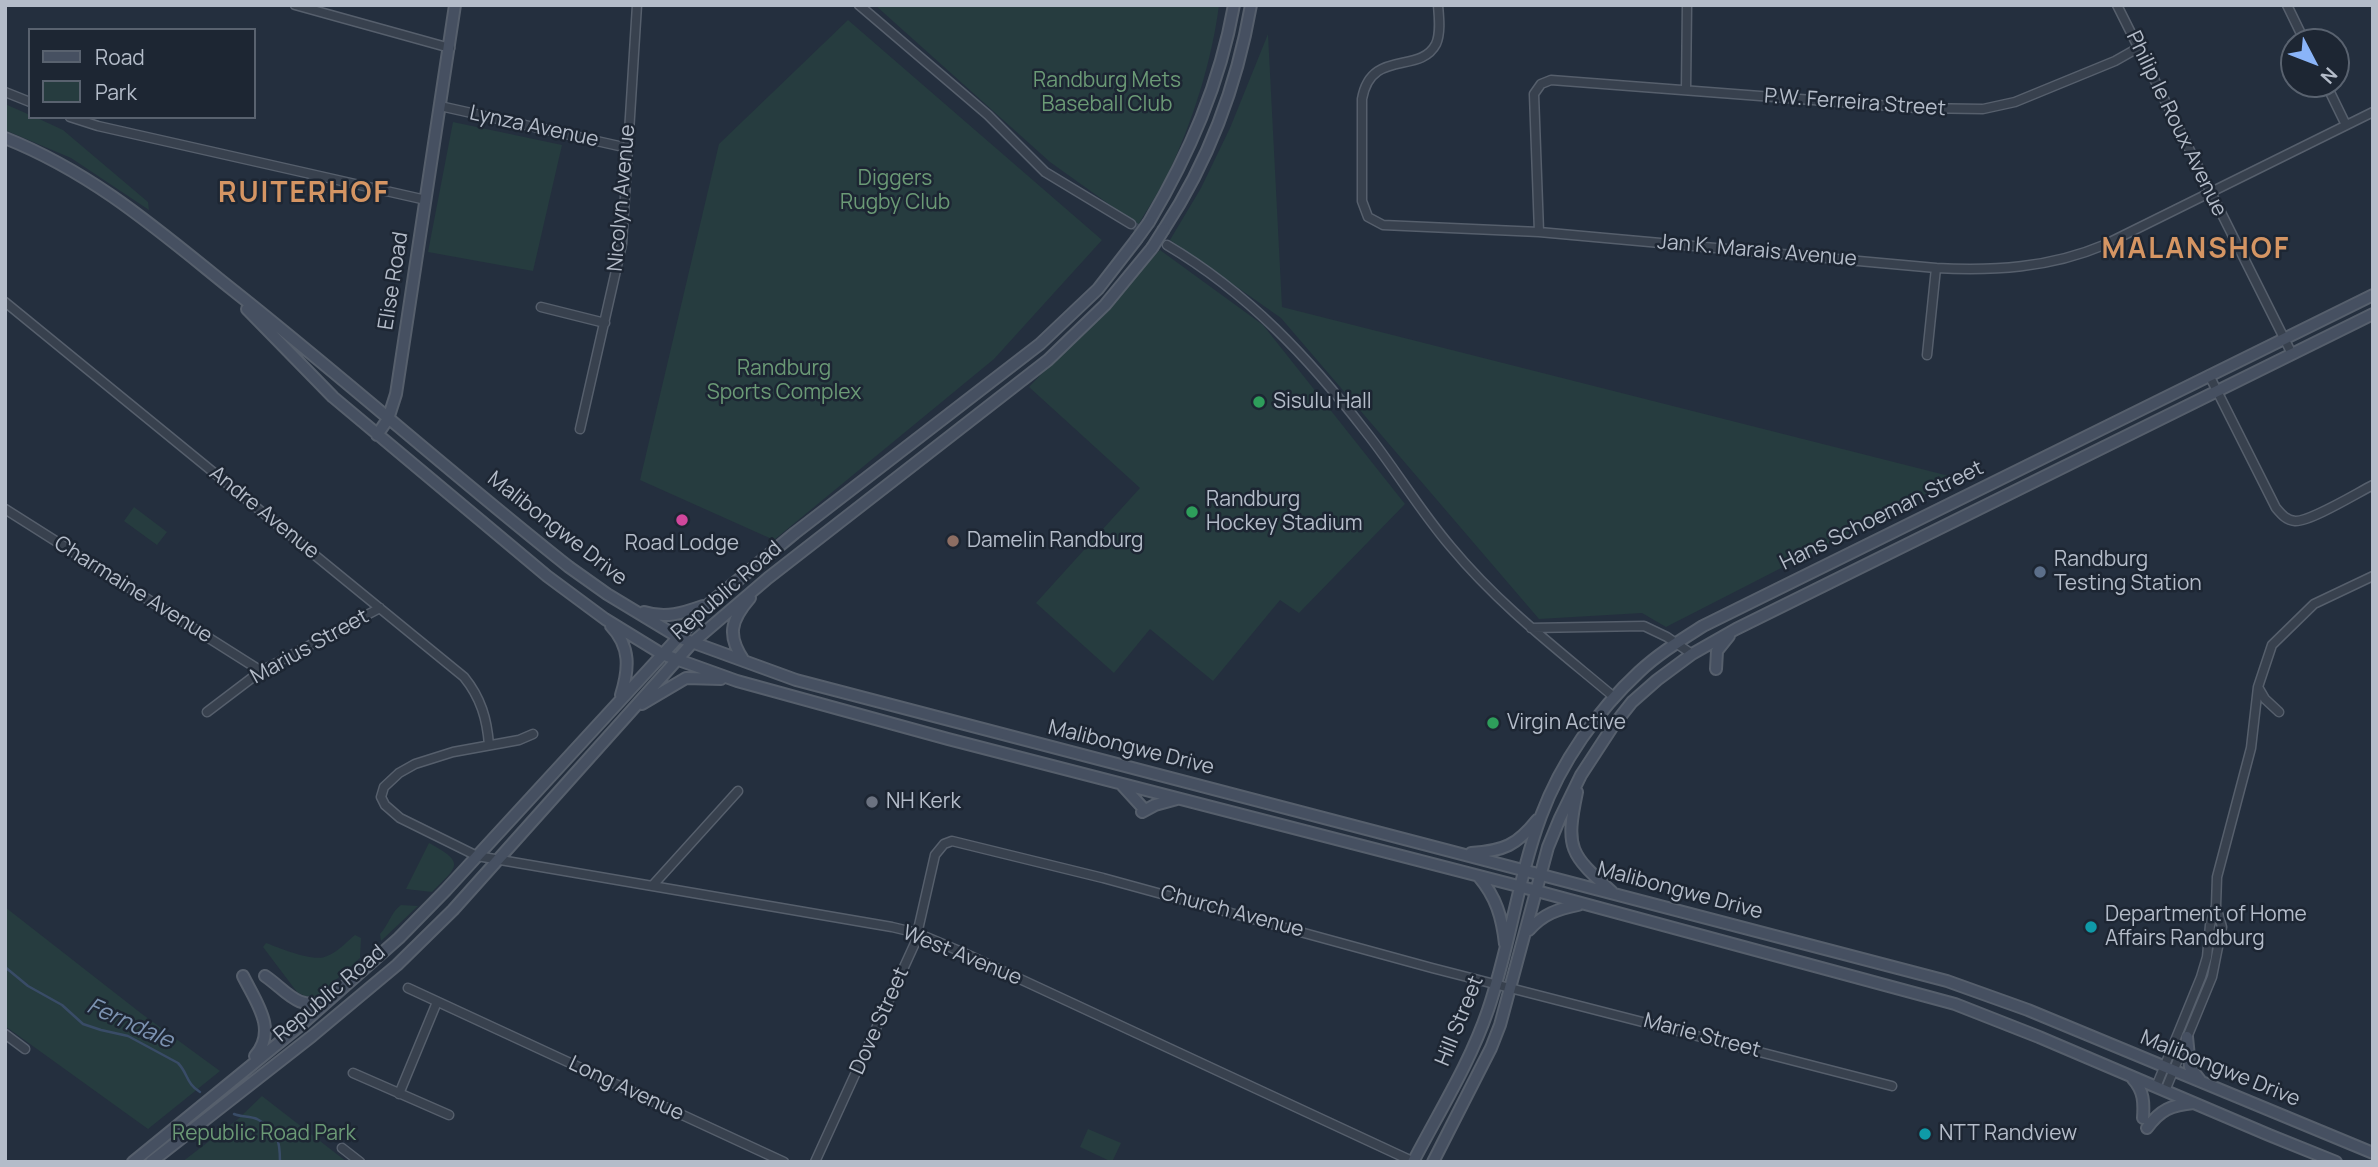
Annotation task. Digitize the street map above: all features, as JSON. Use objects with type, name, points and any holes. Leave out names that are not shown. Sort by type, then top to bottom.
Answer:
[{"type":"main road","name":"Elise Road","points":[[377,435],[388,419],[396,394],[455,5]]},
{"type":"main road","name":"Republic Road","points":[[133,1162],[235,1080],[399,938],[709,604],[795,533],[1040,344],[1098,289],[1149,222],[1197,132],[1217,75],[1234,5]]},
{"type":"main road","name":"Republic Road","points":[[151,1162],[312,1036],[397,965],[453,910],[692,643],[768,578],[1048,360],[1105,305],[1152,248],[1193,181],[1222,114],[1242,50],[1251,5]]},
{"type":"main road","name":"Malibongwe Drive","points":[[5,140],[74,170],[128,206],[282,329],[569,567],[628,607],[692,643],[745,663],[845,694],[1959,985],[2028,1010],[2373,1153]]},
{"type":"main road","name":"Malibongwe Drive","points":[[5,140],[72,175],[166,242],[246,307],[333,397],[377,435],[547,576],[605,619],[662,654],[737,681],[1955,1004],[2336,1162]]},
{"type":"main road","name":"Hans Schoeman Street","points":[[1521,887],[1542,814],[1574,751],[1615,697],[1639,671],[1676,643],[1714,621],[2373,295]]},
{"type":"main road","name":"Hans Schoeman Street","points":[[1537,892],[1548,847],[1560,818],[1581,775],[1607,734],[1632,702],[1692,654],[1736,629],[2373,314]]},
{"type":"main road","points":[[745,663],[734,645],[734,623],[744,605],[768,578]]},
{"type":"main road","points":[[628,607],[663,616],[679,615],[709,604]]},
{"type":"main road","points":[[605,619],[617,632],[626,650],[626,679],[620,699]]},
{"type":"main road","points":[[1716,669],[1717,651],[1736,629]]},
{"type":"main road","points":[[633,709],[686,678],[737,681]]},
{"type":"main road","points":[[1581,775],[1570,827],[1573,846],[1581,863],[1613,893]]},
{"type":"main road","points":[[1122,785],[1143,810],[1180,798]]},
{"type":"main road","points":[[1461,854],[1501,850],[1518,842],[1542,814]]},
{"type":"main road","points":[[1479,877],[1489,888],[1498,907],[1506,950]]},
{"type":"main road","name":"Hill Street","points":[[1414,1162],[1475,1043],[1497,983],[1521,887]]},
{"type":"main road","name":"Hill Street","points":[[1433,1162],[1491,1048],[1512,987],[1537,892]]},
{"type":"main road","points":[[1526,934],[1548,913],[1581,904]]},
{"type":"main road","points":[[235,1080],[260,1051],[266,1038],[264,1019],[243,976]]},
{"type":"main road","points":[[265,976],[298,1002],[305,1004],[329,1000]]},
{"type":"main road","points":[[2187,1037],[2190,1067],[2201,1082]]},
{"type":"main road","points":[[2129,1075],[2142,1093],[2145,1123],[2171,1106],[2196,1103]]},
{"type":"street","points":[[295,5],[450,48]]},
{"type":"street","name":"Nicolyn Avenue","points":[[580,429],[622,244],[637,5]]},
{"type":"street","points":[[859,5],[988,114],[1045,172],[1131,224]]},
{"type":"street","name":"Jan K. Marais Avenue","points":[[1438,5],[1439,31],[1432,49],[1421,57],[1379,70],[1370,76],[1364,86],[1363,209],[1368,217],[1383,225],[1539,232],[1936,268],[2000,269],[2081,255],[2373,112]]},
{"type":"street","points":[[1686,90],[1687,5]]},
{"type":"street","name":"Philip le Roux Avenue","points":[[2117,5],[2292,354]]},
{"type":"street","points":[[2287,5],[2298,28]]},
{"type":"street","name":"P.W. Ferreira Street","points":[[1539,232],[1534,94],[1541,84],[1551,80],[1917,108],[1983,109],[2015,102],[2115,61],[2138,48]]},
{"type":"street","points":[[5,92],[28,101]]},
{"type":"street","points":[[2333,98],[2346,125]]},
{"type":"street","name":"Lynza Avenue","points":[[440,106],[628,148]]},
{"type":"street","points":[[76,119],[426,200]]},
{"type":"street","points":[[1167,245],[1236,292],[1268,319],[1366,432],[1427,519],[1487,589],[1615,697]]},
{"type":"street","points":[[1927,355],[1936,268]]},
{"type":"street","name":"Andre Avenue","points":[[5,302],[464,677],[483,709],[489,745]]},
{"type":"street","points":[[541,307],[605,323]]},
{"type":"street","points":[[2209,375],[2283,517],[2304,520],[2373,485]]},
{"type":"street","name":"Charmaine Avenue","points":[[5,509],[261,671]]},
{"type":"street","points":[[2160,1089],[2201,977],[2216,906],[2217,877],[2251,748],[2258,687],[2273,645],[2314,604],[2373,576]]},
{"type":"street","name":"Marius Street","points":[[207,712],[261,671],[380,608]]},
{"type":"street","points":[[1531,628],[1643,626],[1692,654]]},
{"type":"street","points":[[2258,687],[2265,699],[2279,712]]},
{"type":"street","points":[[477,856],[391,812],[381,797],[390,781],[415,764],[453,752],[519,740],[533,734]]},
{"type":"street","points":[[653,885],[738,791]]},
{"type":"street","name":"Dove Street","points":[[815,1162],[902,974],[917,933],[932,866],[939,849],[951,841]]},
{"type":"street","name":"Church Avenue","points":[[951,841],[1103,878],[1512,987]]},
{"type":"street","name":"West Avenue","points":[[477,856],[917,933],[1414,1162]]},
{"type":"street","points":[[2168,1069],[2187,1037],[2212,977],[2222,927],[2216,906]]},
{"type":"street","name":"Marie Street","points":[[1512,987],[1892,1086]]},
{"type":"street","name":"Long Avenue","points":[[408,988],[784,1162]]},
{"type":"street","points":[[399,1094],[437,1002]]},
{"type":"street","points":[[5,1034],[25,1049]]},
{"type":"street","points":[[353,1073],[449,1115]]},
{"type":"street","points":[[342,1148],[360,1162]]},
{"type":"green space","name":"Randburg Mets Baseball Club","points":[[875,5],[1219,5],[1202,86],[1188,125],[1169,171],[1138,225],[1050,162]]},
{"type":"green space","points":[[848,20],[1102,240],[994,359],[774,540],[640,480],[719,144]]},
{"type":"green space","points":[[1268,34],[1282,307],[1957,478],[1666,627],[1642,613],[1539,619],[1281,318],[1170,240],[1201,188],[1230,128]]},
{"type":"green space","points":[[5,104],[28,114],[28,119],[39,119],[63,130],[148,202],[149,210],[71,158],[5,130]]},
{"type":"green space","points":[[453,122],[562,145],[533,271],[428,252]]},
{"type":"green space","points":[[1160,250],[1263,325],[1405,504],[1299,613],[1280,600],[1213,681],[1150,629],[1114,673],[1036,603],[1140,488],[1029,387]]},
{"type":"green space","points":[[134,507],[167,532],[157,545],[124,521]]},
{"type":"green space","points":[[429,843],[449,855],[454,865],[452,870],[432,892],[406,889]]},
{"type":"green space","points":[[401,905],[418,906],[381,941],[380,934]]},
{"type":"green space","points":[[5,907],[220,1071],[148,1129],[5,1026]]},
{"type":"green space","points":[[355,935],[361,938],[360,958],[317,997],[297,992],[263,947],[266,943],[297,954],[321,958],[335,952]]},
{"type":"green space","name":"Republic Road Park","points":[[262,1096],[347,1162],[182,1162],[238,1119]]},
{"type":"green space","points":[[1088,1129],[1121,1143],[1112,1162],[1080,1147]]},
{"type":"waterway","name":"Ferndale","points":[[5,967],[28,986],[62,1005],[83,1024],[128,1036],[178,1063],[192,1086],[200,1092]]},
{"type":"waterway","name":"Ferndale","points":[[234,1114],[257,1119],[274,1132],[280,1162]]},
{"type":"tunnel","points":[[1131,224],[1161,242]]},
{"type":"place","name":"Sisulu Hall","points":[[1259,402]]},
{"type":"place","name":"Randburg Hockey Stadium","points":[[1192,512]]},
{"type":"place","name":"Road Lodge","points":[[682,520]]},
{"type":"place","name":"Damelin Randburg","points":[[953,541]]},
{"type":"place","name":"Randburg Testing Station","points":[[2040,572]]},
{"type":"place","name":"Virgin Active","points":[[1493,723]]},
{"type":"place","name":"NH Kerk","points":[[872,802]]},
{"type":"place","name":"Department of Home Affairs Randburg","points":[[2091,927]]},
{"type":"place","name":"NTT Randview","points":[[1925,1134]]},
{"type":"district","name":"RUITERHOF","points":[[304,194]]},
{"type":"district","name":"MALANSHOF","points":[[2196,250]]},
{"type":"park label","name":"Diggers Rugby Club","points":[[895,191]]},
{"type":"park label","name":"Randburg Sports Complex","points":[[784,381]]}]
